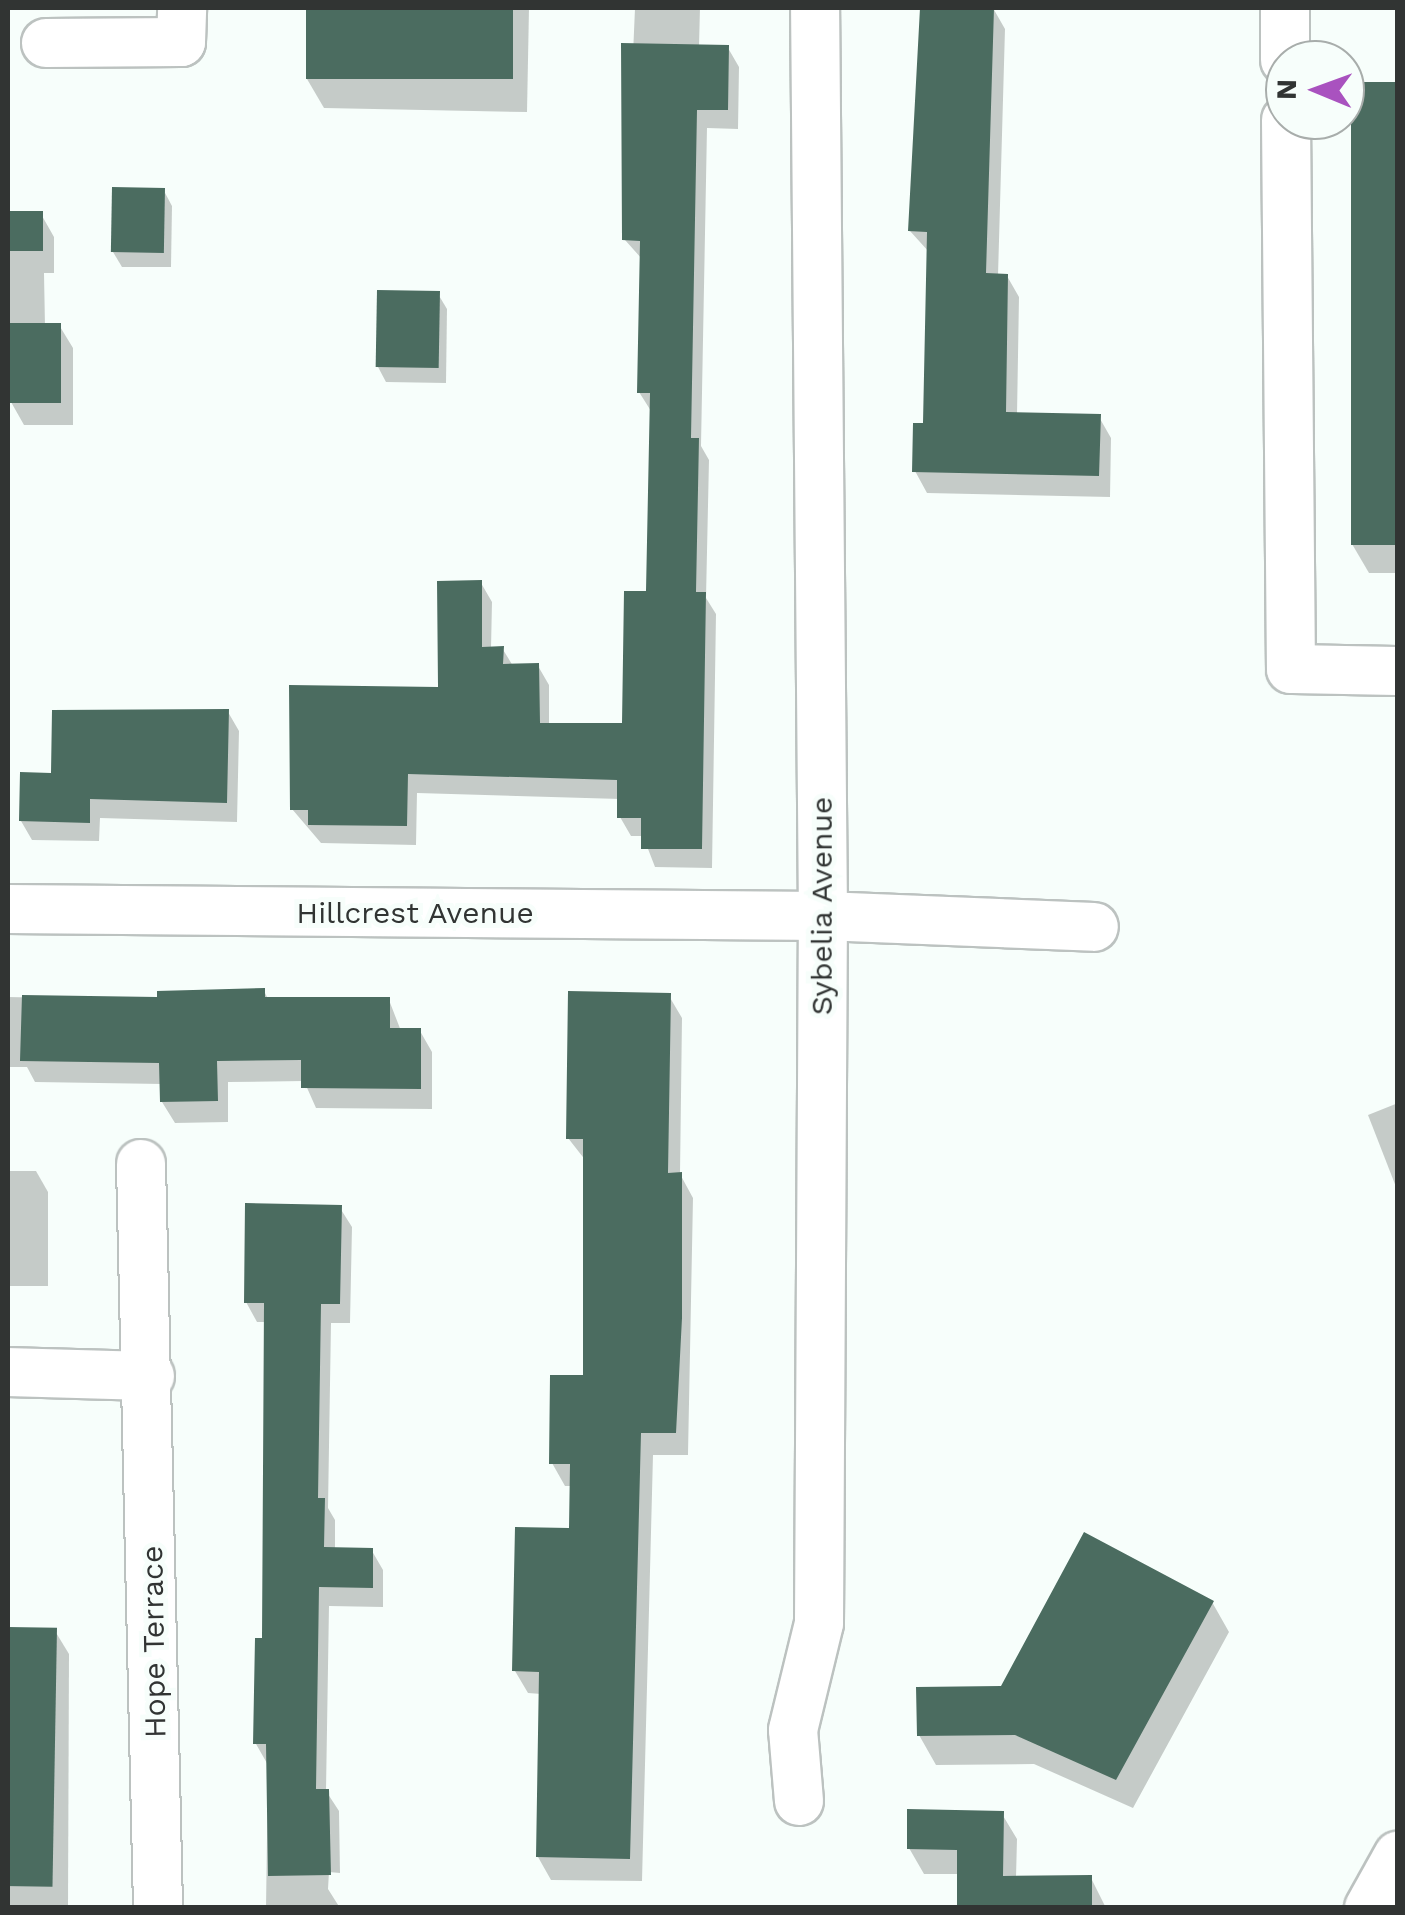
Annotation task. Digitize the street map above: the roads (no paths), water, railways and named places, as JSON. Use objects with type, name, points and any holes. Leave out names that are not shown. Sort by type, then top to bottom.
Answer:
[{"type":"street","points":[[33,32],[181,42],[182,8]]},
{"type":"street","name":"Sybelia Avenue","points":[[799,1801],[792,1730],[818,1623],[823,916],[815,8]]},
{"type":"street","points":[[1285,8],[1286,40]]},
{"type":"street","points":[[1286,140],[1290,669],[1398,672]]},
{"type":"street","name":"Hillcrest Avenue","points":[[8,910],[823,916],[1094,926]]},
{"type":"street","name":"Hope Terrace","points":[[141,1164],[150,1376],[158,1908]]},
{"type":"street","points":[[8,1372],[150,1376]]},
{"type":"street","points":[[1369,1908],[1398,1856]]}]
